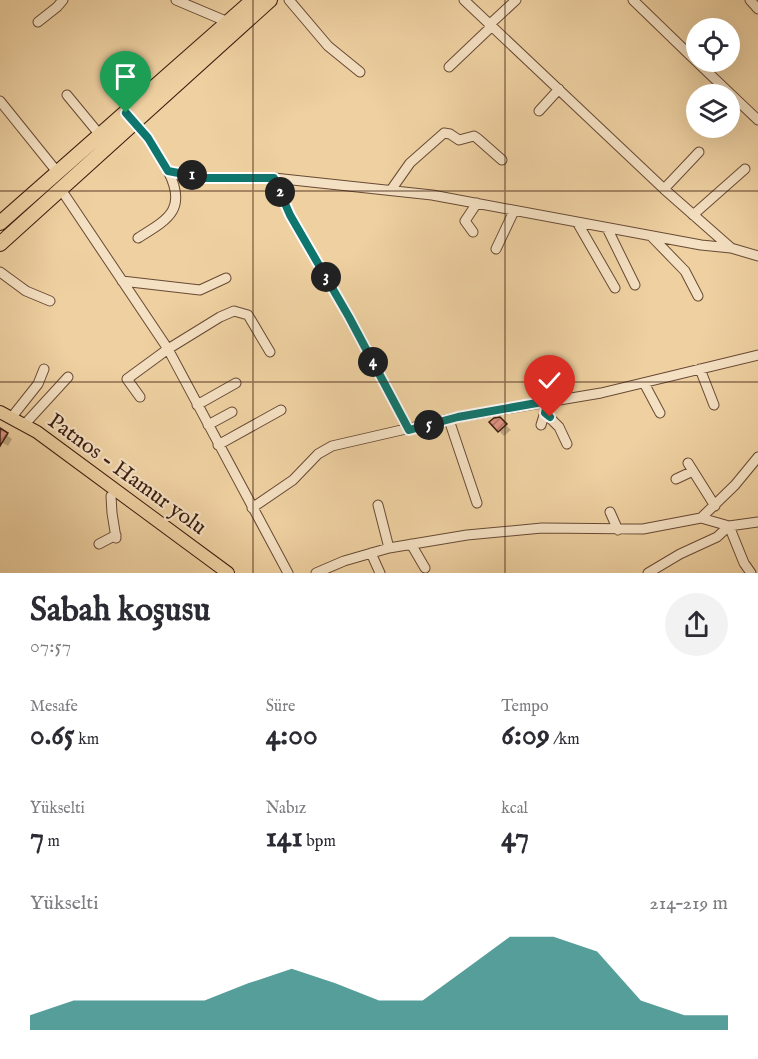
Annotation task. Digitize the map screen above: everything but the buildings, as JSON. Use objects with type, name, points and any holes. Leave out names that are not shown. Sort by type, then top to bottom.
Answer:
[{"type":"highway","points":[[0,244],[253,0]]},
{"type":"highway","points":[[0,224],[100,135],[130,118],[270,0]]},
{"type":"main road","name":"Patnos - Hamur yolu","points":[[4,417],[46,438],[228,573]]},
{"type":"main road","name":"Patnos - Hamur yolu","points":[[4,417],[215,573]]},
{"type":"street","points":[[38,22],[57,8],[63,0]]},
{"type":"street","points":[[176,0],[228,22]]},
{"type":"street","points":[[289,0],[328,46],[360,72]]},
{"type":"street","points":[[464,0],[664,189],[731,248]]},
{"type":"street","points":[[449,67],[516,0]]},
{"type":"street","points":[[633,0],[686,51]]},
{"type":"street","points":[[750,0],[758,9]]},
{"type":"street","points":[[708,72],[758,120]]},
{"type":"street","points":[[539,111],[559,89]]},
{"type":"street","points":[[67,95],[100,135]]},
{"type":"street","points":[[0,101],[57,173]]},
{"type":"street","points":[[130,118],[148,138],[175,187],[172,213],[168,219],[138,238]]},
{"type":"street","points":[[391,190],[411,163],[444,133],[459,140],[474,136],[502,160]]},
{"type":"street","points":[[664,189],[699,152]]},
{"type":"street","points":[[693,215],[745,170]]},
{"type":"street","points":[[168,171],[205,178],[274,178],[391,190],[477,203],[701,245],[731,248],[758,256]]},
{"type":"street","points":[[274,178],[290,215],[349,317],[409,430]]},
{"type":"street","points":[[60,188],[168,349],[288,573]]},
{"type":"street","points":[[473,232],[465,221],[477,203]]},
{"type":"street","points":[[496,249],[514,211]]},
{"type":"street","points":[[577,222],[615,288]]},
{"type":"street","points":[[607,228],[635,285]]},
{"type":"street","points":[[652,236],[685,272],[698,296]]},
{"type":"street","points":[[0,272],[26,291],[50,302]]},
{"type":"street","points":[[122,281],[200,290],[226,278]]},
{"type":"street","points":[[140,397],[127,379],[168,349],[234,311],[248,315],[270,352]]},
{"type":"street","points":[[252,508],[293,480],[324,450],[365,438],[449,420],[602,393],[758,355]]},
{"type":"street","points":[[4,417],[38,384],[44,369]]},
{"type":"street","points":[[700,369],[714,405]]},
{"type":"street","points":[[24,425],[68,377]]},
{"type":"street","points":[[197,405],[236,383]]},
{"type":"street","points":[[644,383],[660,414]]},
{"type":"street","points":[[541,425],[548,401]]},
{"type":"street","points":[[218,445],[281,411]]},
{"type":"street","points":[[208,425],[232,412]]},
{"type":"street","points":[[545,413],[559,427],[567,444]]},
{"type":"street","points":[[449,420],[477,503]]},
{"type":"street","points":[[701,518],[735,485],[758,457]]},
{"type":"street","points":[[676,479],[690,467],[715,506]]},
{"type":"street","points":[[99,544],[116,536],[111,496]]},
{"type":"street","points":[[378,505],[389,548]]},
{"type":"street","points":[[610,512],[618,530]]},
{"type":"street","points":[[315,573],[344,561],[389,548],[467,534],[521,529],[643,529],[701,518],[729,526],[758,522]]},
{"type":"street","points":[[648,573],[680,554],[717,537],[729,526]]},
{"type":"street","points":[[729,526],[744,563],[752,573]]},
{"type":"street","points":[[411,544],[425,568]]},
{"type":"street","points":[[371,553],[380,573]]},
{"type":"route","points":[[126,113],[148,138],[168,171],[205,178],[274,178],[290,215],[349,317],[409,430],[458,417],[548,401],[545,413],[550,417]]}]
